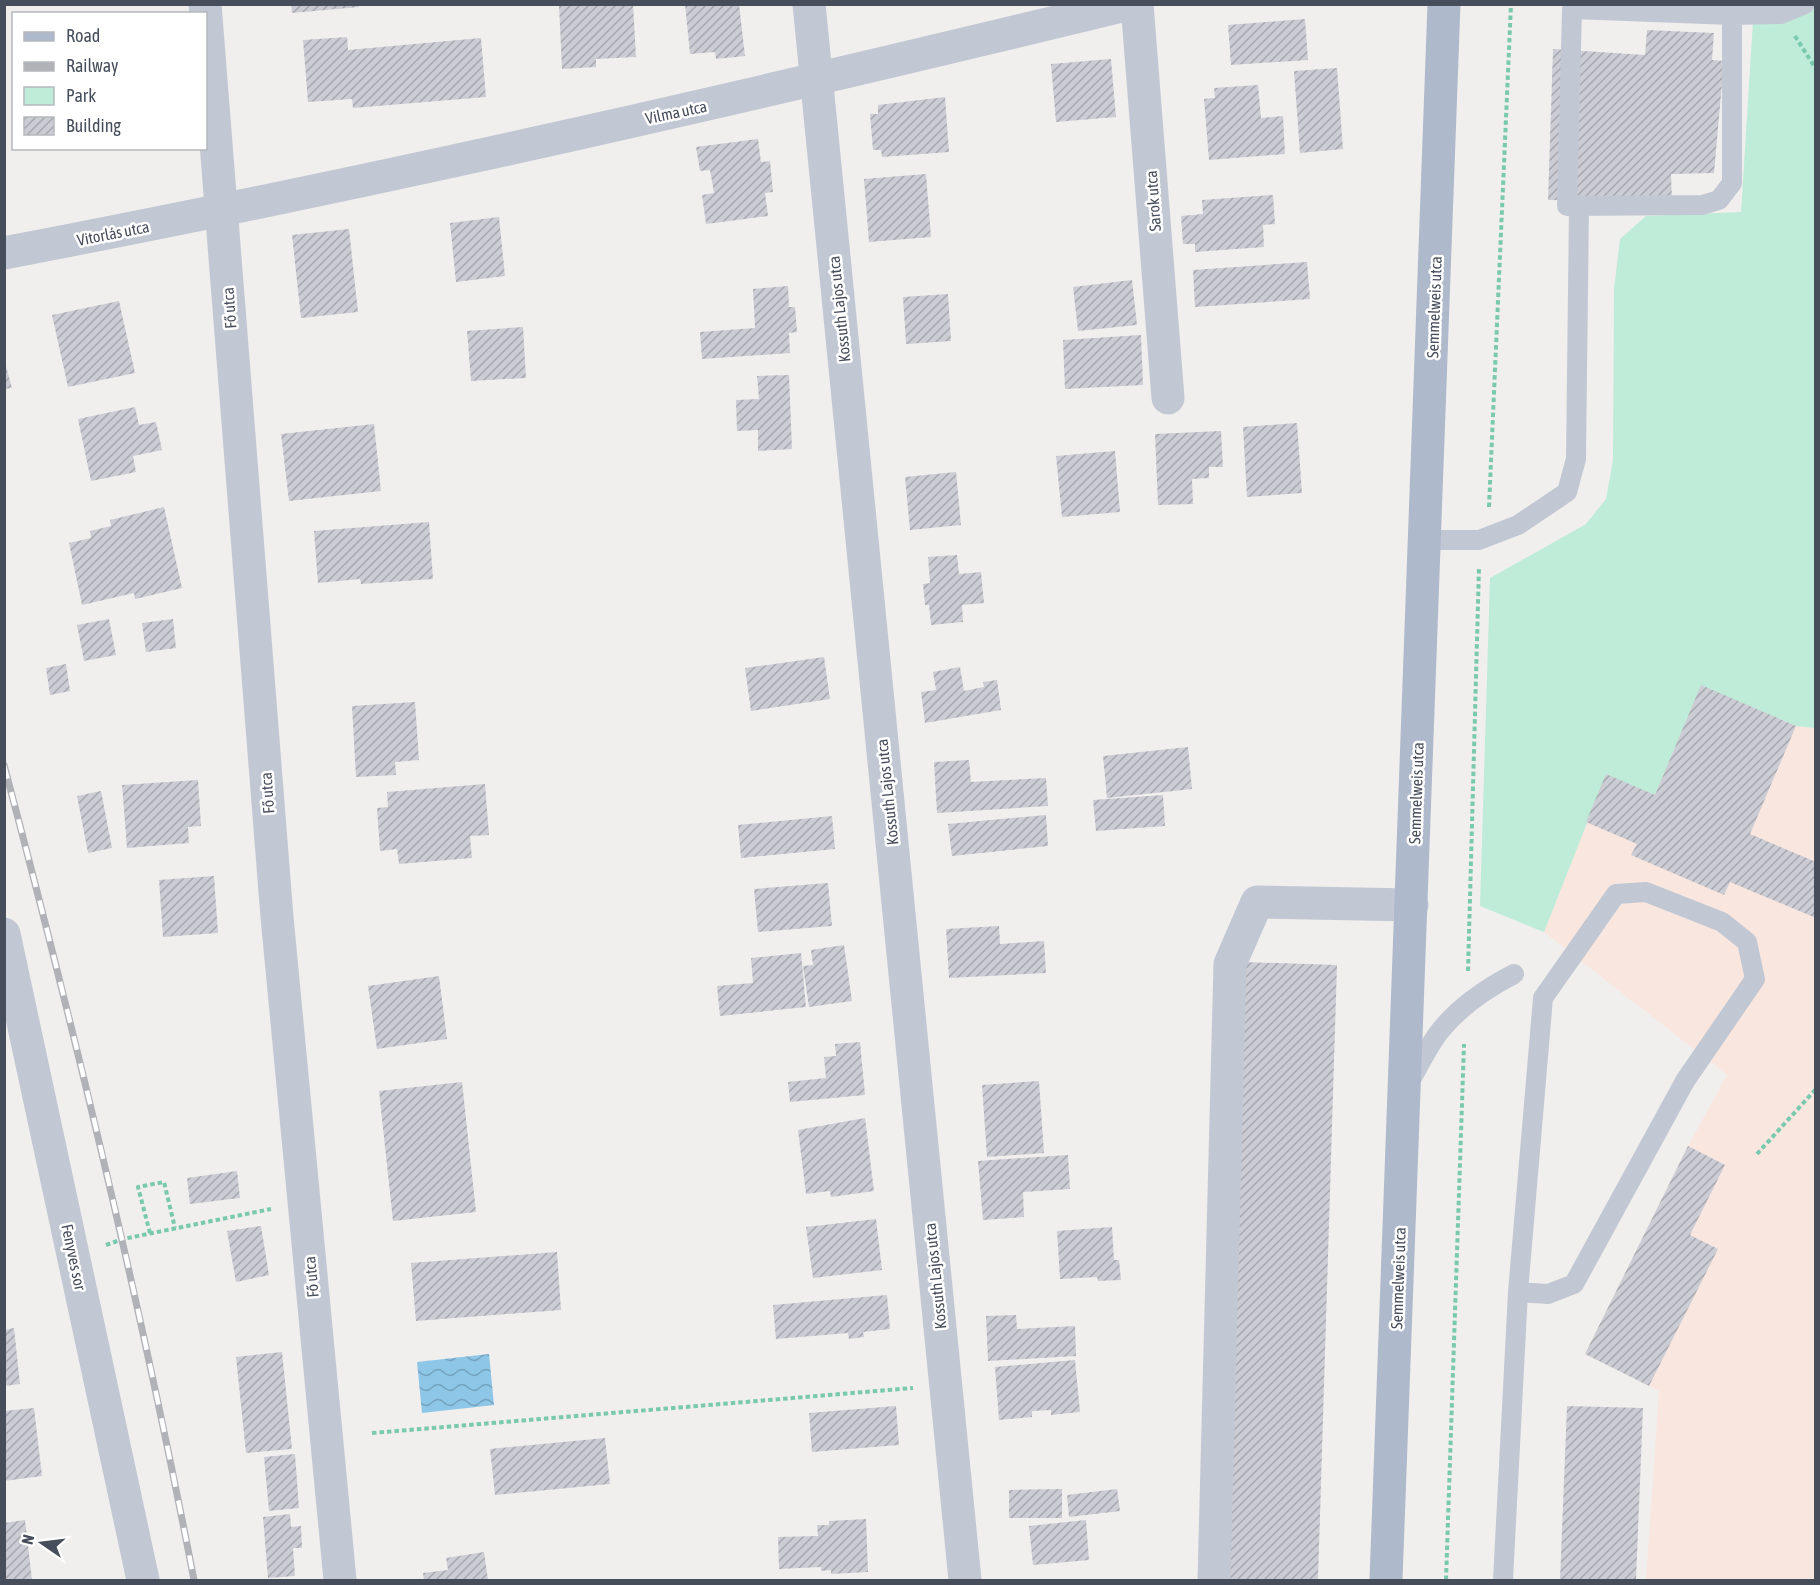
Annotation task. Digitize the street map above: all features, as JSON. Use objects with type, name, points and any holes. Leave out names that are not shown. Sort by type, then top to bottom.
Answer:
[{"type":"main road","name":"Semmelweis utca","points":[[1386,1581],[1444,4]]},
{"type":"street","name":"Kossuth Lajos utca","points":[[809,4],[965,1581]]},
{"type":"street","name":"Vilma utca","points":[[221,211],[817,81],[1130,4]]},
{"type":"street","name":"Sarok utca","points":[[1137,4],[1168,398]]},
{"type":"street","name":"Fő utca","points":[[207,18],[276,906],[340,1581]]},
{"type":"street","name":"Vitorlás utca","points":[[4,253],[221,211]]},
{"type":"street","points":[[1214,1581],[1230,964],[1257,902],[1412,905]]},
{"type":"street","name":"Fenyves sor","points":[[4,934],[143,1581]]},
{"type":"lane","points":[[1732,15],[1732,183],[1719,200],[1702,205],[1567,206],[1572,9],[1732,15],[1781,14],[1805,4]]},
{"type":"lane","points":[[1426,540],[1479,540],[1518,525],[1567,492],[1576,459],[1579,206]]},
{"type":"lane","points":[[1503,1581],[1518,1292],[1543,998],[1616,894],[1646,892],[1722,922],[1747,942],[1755,979],[1685,1081],[1574,1284],[1548,1294],[1518,1292]]},
{"type":"lane","points":[[1405,1091],[1440,1031],[1465,1006],[1491,986],[1514,974]]},
{"type":"path","points":[[1479,540],[1489,509],[1511,4]]},
{"type":"path","points":[[1471,907],[1479,574]]},
{"type":"path","points":[[1446,1581],[1464,1035]]},
{"type":"path","points":[[1757,1154],[1815,1089]]},
{"type":"path","points":[[150,1233],[138,1186],[164,1182],[175,1227]]},
{"type":"path","points":[[74,1257],[123,1239],[304,1203]]},
{"type":"path","points":[[372,1433],[946,1385]]},
{"type":"shaded area","points":[[1701,685],[1796,726],[1815,728],[1815,1580],[1646,1580],[1659,1391],[1585,1354],[1688,1146],[1727,1075],[1544,932],[1606,774]]},
{"type":"green space","points":[[1754,5],[1815,5],[1815,728],[1796,726],[1701,686],[1655,795],[1606,775],[1544,932],[1480,906],[1490,578],[1586,524],[1606,499],[1613,460],[1614,289],[1620,239],[1646,216],[1741,212]]},
{"type":"water","points":[[489,1354],[494,1405],[422,1413],[417,1362]]},
{"type":"building","points":[[291,4],[359,4],[359,7],[292,13]]},
{"type":"building","points":[[633,4],[636,57],[596,59],[596,67],[562,69],[559,6]]},
{"type":"building","points":[[685,4],[739,4],[745,56],[716,59],[715,52],[690,54]]},
{"type":"building","points":[[1305,19],[1308,60],[1231,65],[1228,25]]},
{"type":"building","points":[[1647,30],[1714,33],[1712,60],[1724,61],[1714,173],[1671,174],[1672,201],[1548,200],[1553,49],[1645,55]]},
{"type":"building","points":[[347,37],[348,50],[481,38],[486,97],[353,108],[352,99],[308,102],[303,40]]},
{"type":"building","points":[[1111,59],[1116,117],[1056,122],[1051,64]]},
{"type":"building","points":[[1337,68],[1343,149],[1300,153],[1294,71]]},
{"type":"building","points":[[1258,85],[1261,118],[1283,116],[1285,154],[1209,160],[1204,99],[1215,98],[1214,88]]},
{"type":"building","points":[[945,97],[949,152],[882,157],[881,150],[873,150],[870,114],[878,114],[878,105]]},
{"type":"building","points":[[758,139],[761,162],[770,161],[773,192],[765,193],[768,216],[706,224],[702,195],[714,193],[710,170],[700,171],[696,147]]},
{"type":"building","points":[[926,174],[931,237],[869,242],[864,179]]},
{"type":"building","points":[[1273,195],[1275,224],[1263,225],[1264,247],[1195,252],[1195,244],[1183,244],[1181,216],[1203,214],[1202,200]]},
{"type":"building","points":[[499,217],[505,276],[456,282],[450,223]]},
{"type":"building","points":[[349,229],[358,312],[301,318],[292,235]]},
{"type":"building","points":[[1307,262],[1310,299],[1195,307],[1193,270]]},
{"type":"building","points":[[1132,280],[1137,325],[1078,331],[1073,287]]},
{"type":"building","points":[[788,286],[789,307],[795,307],[797,332],[789,333],[790,353],[702,359],[700,332],[755,328],[753,289]]},
{"type":"building","points":[[948,294],[951,341],[906,344],[903,297]]},
{"type":"building","points":[[119,301],[135,373],[68,387],[52,315]]},
{"type":"building","points":[[523,327],[526,378],[471,381],[467,331]]},
{"type":"building","points":[[1141,335],[1143,385],[1065,389],[1063,340]]},
{"type":"building","points":[[4,359],[12,388],[4,389]]},
{"type":"building","points":[[789,375],[792,449],[758,451],[758,430],[737,431],[736,400],[759,399],[757,376]]},
{"type":"building","points":[[135,407],[139,425],[156,422],[162,450],[133,456],[136,472],[91,481],[78,419]]},
{"type":"building","points":[[1297,423],[1302,493],[1247,497],[1243,427]]},
{"type":"building","points":[[374,424],[381,491],[289,501],[281,434]]},
{"type":"building","points":[[1221,431],[1223,467],[1209,467],[1209,478],[1192,479],[1193,504],[1158,505],[1155,434]]},
{"type":"building","points":[[1115,451],[1120,512],[1062,517],[1056,456]]},
{"type":"building","points":[[956,472],[961,525],[910,530],[905,477]]},
{"type":"building","points":[[164,507],[182,588],[135,599],[134,593],[82,605],[69,543],[91,538],[90,531],[111,526],[110,520]]},
{"type":"building","points":[[429,522],[433,579],[361,584],[360,579],[318,583],[314,531]]},
{"type":"building","points":[[957,555],[959,574],[981,572],[984,603],[962,605],[963,622],[931,625],[929,605],[925,605],[923,584],[930,583],[928,557]]},
{"type":"building","points":[[109,619],[116,655],[84,661],[77,625]]},
{"type":"building","points":[[173,619],[176,648],[146,652],[142,623]]},
{"type":"building","points":[[824,657],[830,699],[751,711],[745,668]]},
{"type":"building","points":[[66,664],[70,691],[50,695],[46,668]]},
{"type":"building","points":[[960,667],[964,691],[984,687],[983,682],[997,680],[1001,710],[925,723],[921,692],[936,690],[933,672]]},
{"type":"building","points":[[1701,685],[1796,726],[1750,834],[1816,862],[1816,918],[1730,882],[1724,895],[1631,855],[1637,844],[1586,822],[1606,774],[1655,795]]},
{"type":"building","points":[[415,702],[419,760],[395,762],[396,775],[356,777],[352,706]]},
{"type":"building","points":[[1188,747],[1192,789],[1107,798],[1103,756]]},
{"type":"building","points":[[969,760],[971,782],[1046,778],[1048,806],[937,813],[934,762]]},
{"type":"building","points":[[198,780],[201,826],[188,827],[189,843],[127,848],[122,785]]},
{"type":"building","points":[[485,784],[489,835],[470,836],[472,858],[399,864],[397,849],[380,851],[377,808],[388,807],[387,792]]},
{"type":"building","points":[[101,791],[112,848],[88,853],[77,796]]},
{"type":"building","points":[[1163,795],[1165,826],[1096,831],[1093,800]]},
{"type":"building","points":[[1046,815],[1048,846],[952,856],[948,824]]},
{"type":"building","points":[[832,816],[835,849],[741,858],[738,825]]},
{"type":"building","points":[[214,876],[218,933],[163,937],[159,880]]},
{"type":"building","points":[[828,883],[832,926],[758,932],[754,889]]},
{"type":"building","points":[[999,926],[1000,944],[1044,941],[1046,973],[949,978],[946,929]]},
{"type":"building","points":[[844,945],[852,1001],[809,1007],[803,966],[813,965],[811,950]]},
{"type":"building","points":[[801,953],[806,1007],[720,1016],[717,986],[753,983],[751,958]]},
{"type":"building","points":[[1244,962],[1337,965],[1318,1580],[1225,1580]]},
{"type":"building","points":[[439,976],[447,1039],[377,1049],[368,986]]},
{"type":"building","points":[[860,1042],[865,1095],[790,1102],[788,1082],[826,1078],[824,1057],[836,1056],[835,1044]]},
{"type":"building","points":[[1039,1081],[1044,1153],[987,1157],[982,1085]]},
{"type":"building","points":[[462,1082],[476,1212],[393,1221],[379,1091]]},
{"type":"building","points":[[865,1118],[874,1191],[831,1197],[830,1191],[806,1194],[798,1130]]},
{"type":"building","points":[[1688,1146],[1725,1165],[1690,1235],[1718,1249],[1649,1386],[1585,1354]]},
{"type":"building","points":[[1068,1155],[1070,1189],[1023,1192],[1024,1217],[983,1220],[978,1161]]},
{"type":"building","points":[[237,1171],[240,1198],[190,1204],[187,1178]]},
{"type":"building","points":[[876,1219],[882,1270],[813,1278],[806,1227]]},
{"type":"building","points":[[261,1226],[269,1275],[236,1282],[227,1231]]},
{"type":"building","points":[[1112,1227],[1114,1260],[1119,1260],[1121,1280],[1098,1281],[1097,1277],[1060,1279],[1057,1231]]},
{"type":"building","points":[[557,1252],[561,1310],[416,1321],[411,1263]]},
{"type":"building","points":[[887,1295],[890,1329],[863,1332],[864,1337],[849,1339],[848,1333],[776,1339],[773,1305]]},
{"type":"building","points":[[1016,1315],[1017,1329],[1075,1326],[1076,1356],[988,1361],[986,1316]]},
{"type":"building","points":[[14,1328],[20,1384],[4,1386],[4,1330]]},
{"type":"building","points":[[282,1352],[292,1449],[246,1453],[236,1357]]},
{"type":"building","points":[[1075,1360],[1080,1412],[1051,1415],[1051,1410],[1032,1411],[1032,1417],[999,1420],[995,1367]]},
{"type":"building","points":[[896,1406],[899,1445],[812,1452],[809,1413]]},
{"type":"building","points":[[1567,1406],[1643,1408],[1636,1580],[1560,1580]]},
{"type":"building","points":[[34,1408],[42,1476],[4,1481],[4,1411]]},
{"type":"building","points":[[605,1438],[610,1484],[495,1495],[490,1449]]},
{"type":"building","points":[[295,1454],[299,1508],[269,1511],[264,1457]]},
{"type":"building","points":[[1062,1489],[1062,1518],[1009,1518],[1009,1490]]},
{"type":"building","points":[[1117,1489],[1120,1511],[1069,1517],[1067,1495]]},
{"type":"building","points":[[290,1514],[291,1527],[301,1526],[302,1548],[293,1548],[295,1576],[268,1578],[263,1517]]},
{"type":"building","points":[[866,1519],[868,1572],[831,1574],[831,1570],[821,1571],[821,1567],[779,1569],[778,1537],[818,1536],[817,1525],[829,1525],[829,1521]]},
{"type":"building","points":[[25,1520],[32,1580],[4,1580],[4,1523]]},
{"type":"building","points":[[1086,1520],[1089,1560],[1033,1565],[1029,1526]]},
{"type":"building","points":[[484,1552],[488,1580],[424,1580],[423,1573],[448,1570],[446,1558]]},
{"type":"railway","points":[[4,765],[57,968],[130,1273],[194,1580]]}]
